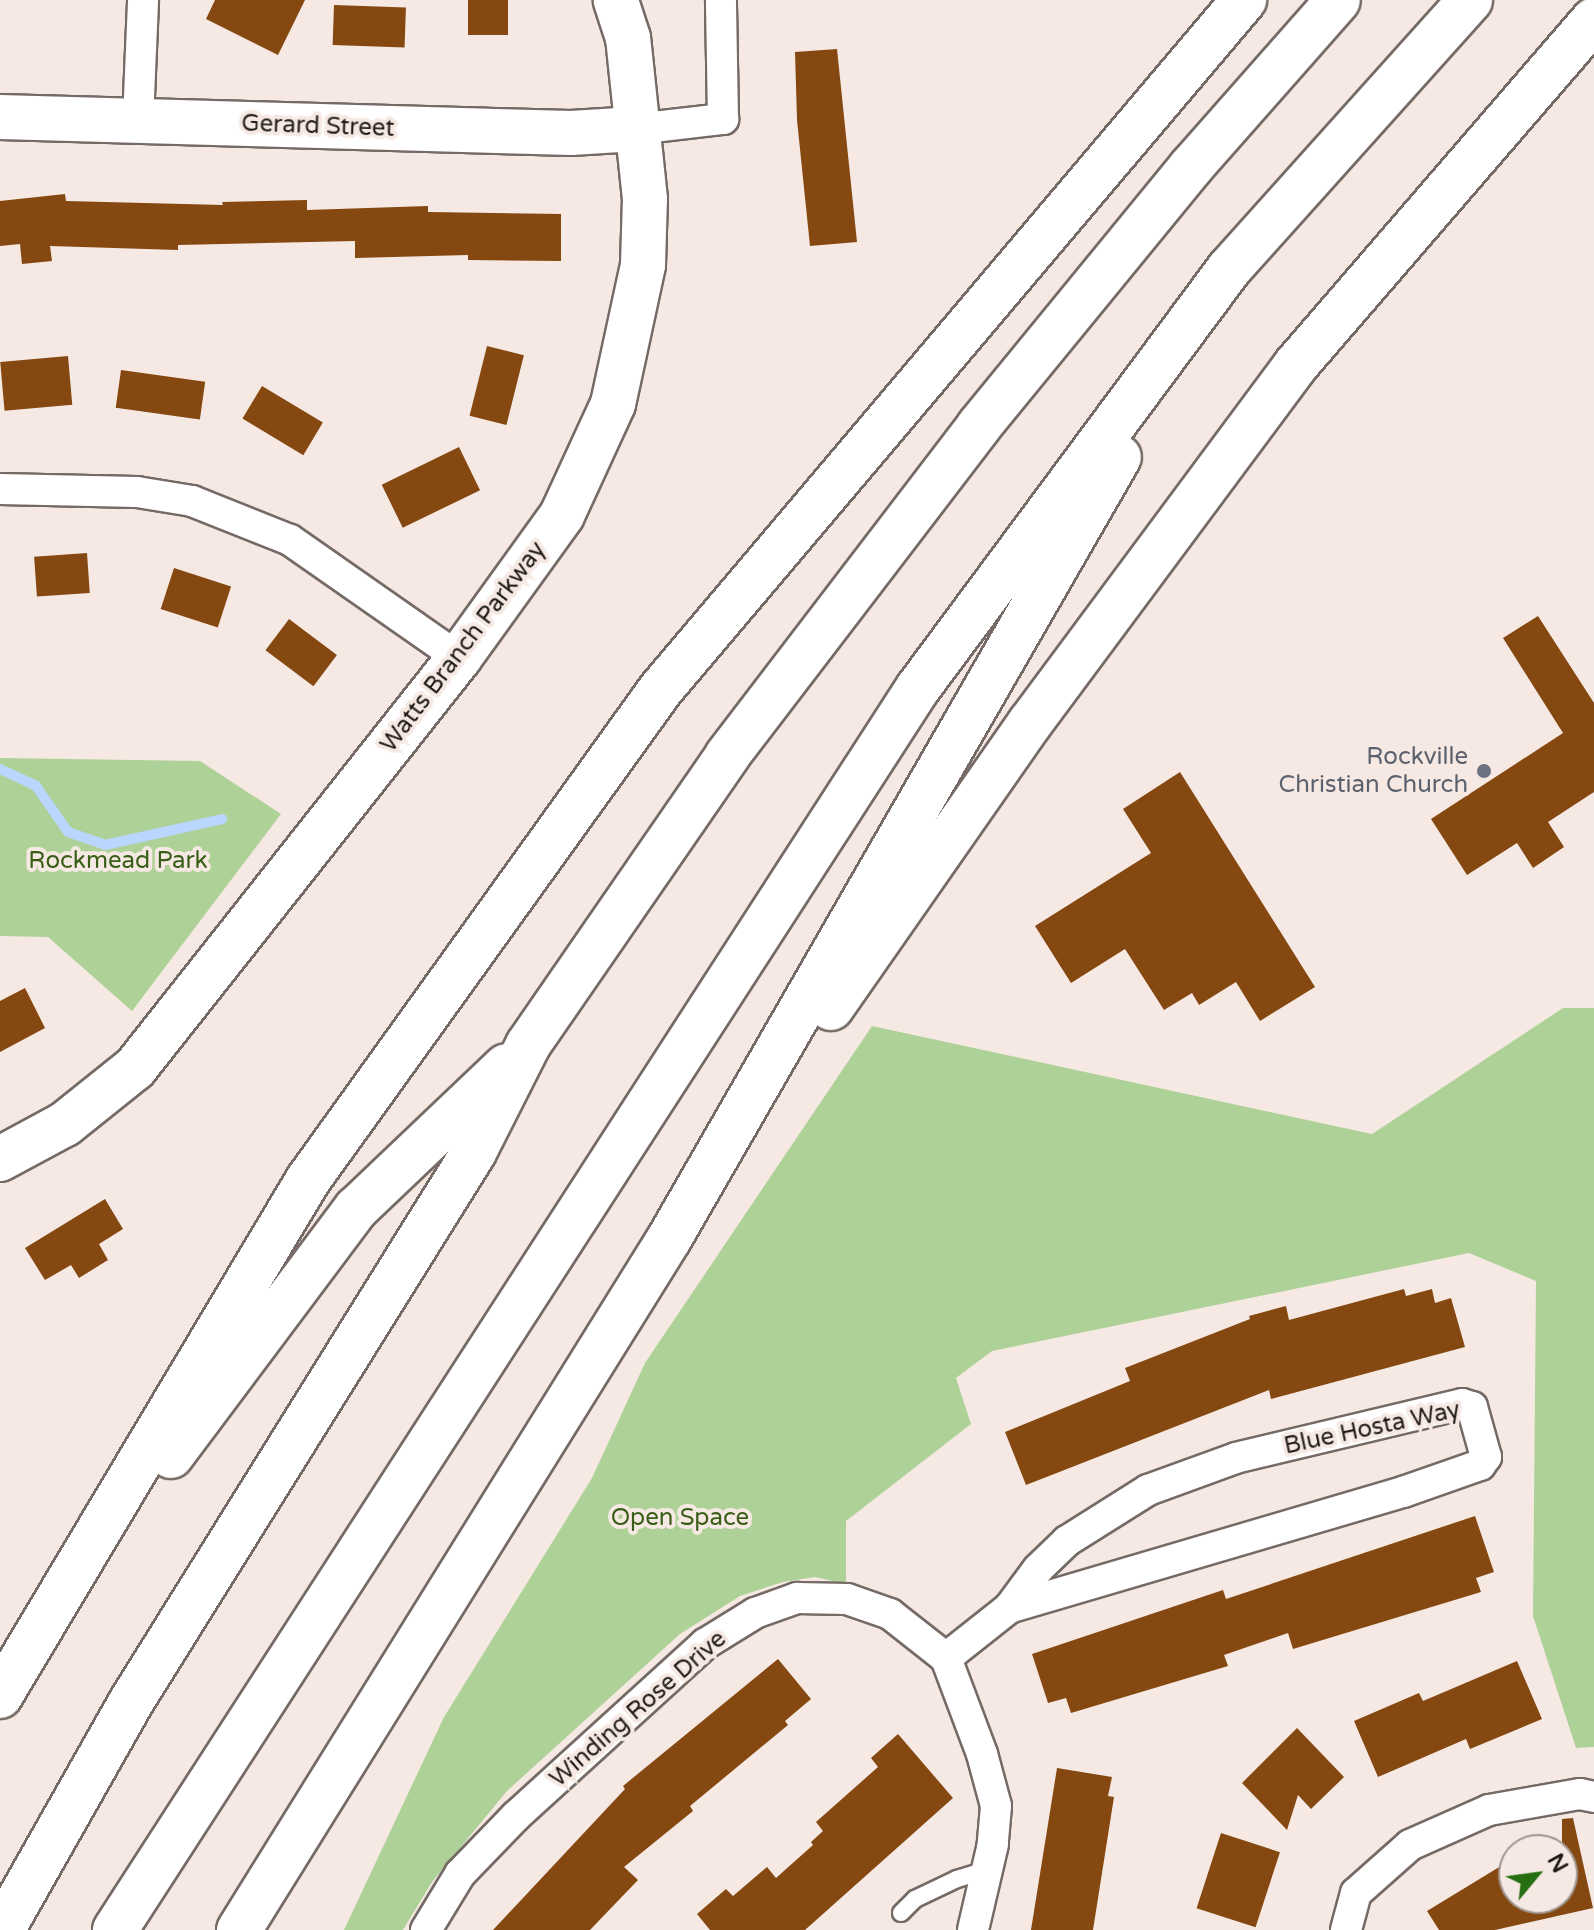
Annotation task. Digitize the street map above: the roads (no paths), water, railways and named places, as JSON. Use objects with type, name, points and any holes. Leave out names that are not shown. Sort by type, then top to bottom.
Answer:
[{"type":"main road","name":"Watts Branch Parkway","points":[[0,1159],[65,1124],[135,1068],[459,658],[562,515],[613,404],[643,265],[645,199],[628,38],[616,0]]},
{"type":"main road","points":[[0,1696],[308,1180],[661,689],[1244,0]]},
{"type":"main road","points":[[2,1930],[131,1702],[474,1152],[528,1045],[727,756],[979,426],[1191,167],[1338,0]]},
{"type":"main road","points":[[115,1930],[918,688],[1229,269],[1470,0]]},
{"type":"main road","points":[[669,1239],[1030,723],[1295,366],[1524,97],[1594,20]]},
{"type":"main road","points":[[1524,97],[1594,40]]},
{"type":"main road","name":"Gerard Street","points":[[0,117],[571,133],[636,129]]},
{"type":"main road","points":[[239,1930],[669,1239],[1229,269]]},
{"type":"main road","points":[[27,1648],[356,1209],[528,1045]]},
{"type":"street","points":[[138,121],[143,0]]},
{"type":"street","points":[[636,129],[723,119],[721,0]]},
{"type":"street","points":[[0,489],[137,492],[192,501],[290,540],[459,658]]},
{"type":"street","name":"Blue Hosta Way","points":[[946,1658],[1009,1608],[1038,1569],[1067,1541],[1148,1490],[1236,1458],[1462,1404],[1472,1407],[1486,1457],[1480,1465],[1463,1474],[1009,1608]]},
{"type":"street","name":"Winding Rose Drive","points":[[426,1930],[460,1874],[516,1816],[705,1644],[755,1613],[797,1598],[847,1599],[890,1614],[946,1658]]},
{"type":"street","points":[[946,1658],[982,1754],[996,1806],[973,1930]]},
{"type":"street","points":[[1346,1930],[1356,1893],[1410,1845],[1489,1810],[1580,1794],[1594,1797]]},
{"type":"lane","points":[[901,1913],[915,1899],[986,1870]]},
{"type":"waterway","points":[[0,769],[36,786],[68,832],[105,845],[222,819]]},
{"type":"place","name":"Rockville Christian Church","points":[[1484,771]]},
{"type":"park label","name":"Rockmead Park","points":[[118,861]]},
{"type":"park label","name":"Open Space","points":[[680,1518]]}]
